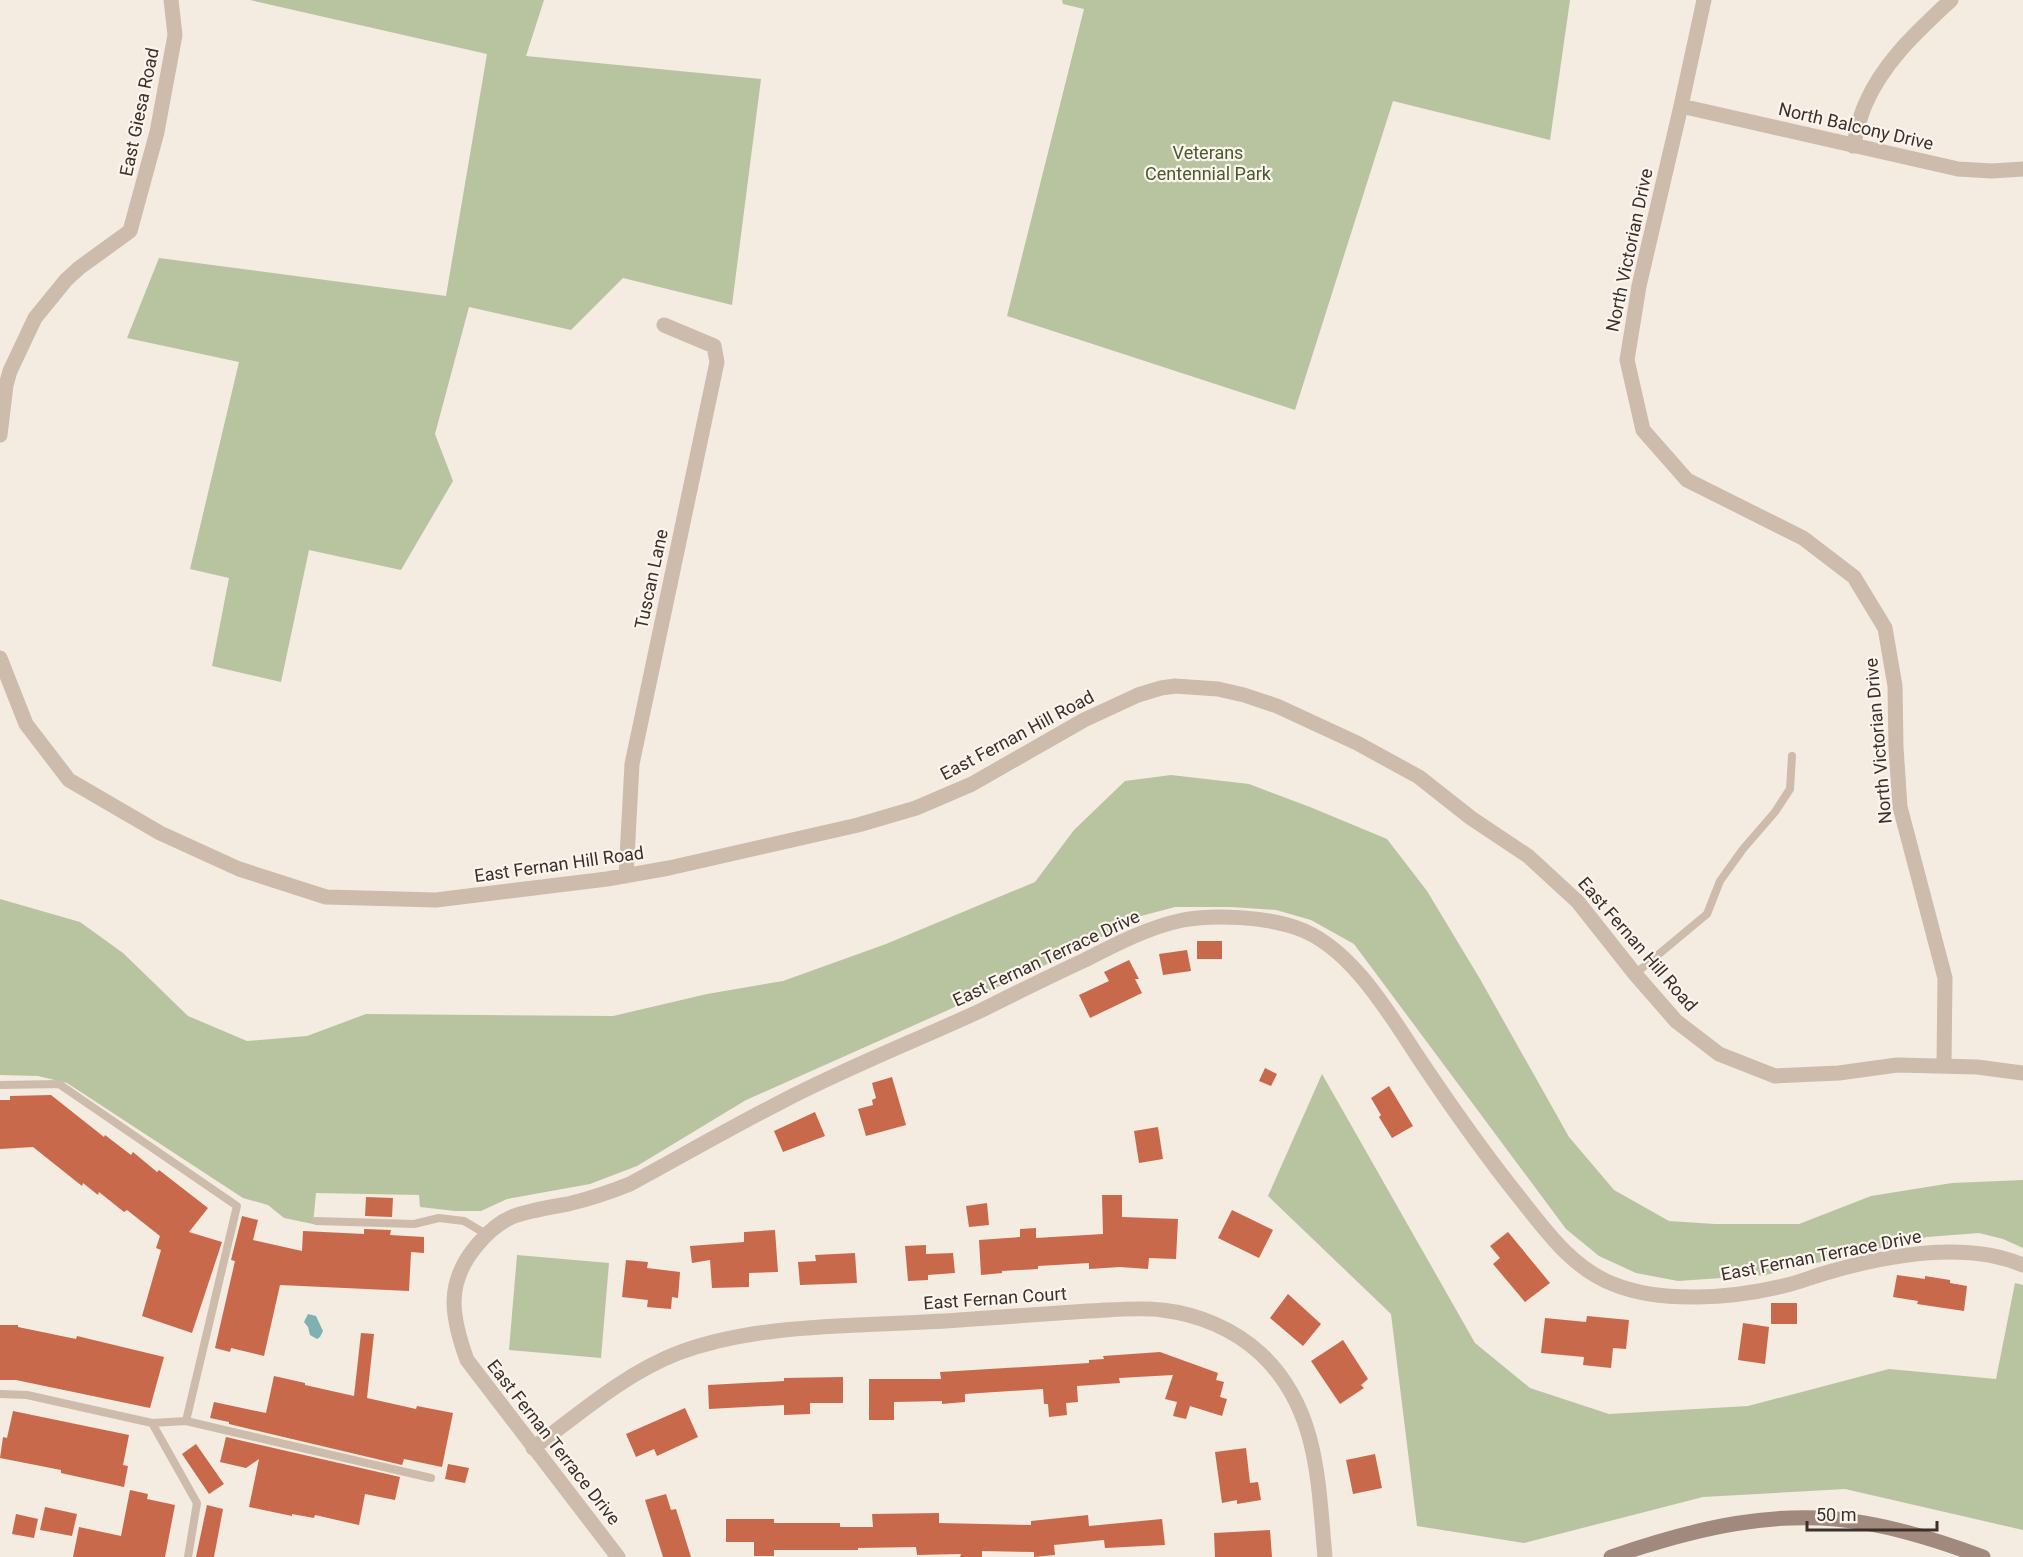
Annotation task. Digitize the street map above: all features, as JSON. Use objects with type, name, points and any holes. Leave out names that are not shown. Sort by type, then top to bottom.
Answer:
[{"type":"street","name":"East Giesa Road","points":[[0,435],[10,371],[35,318],[66,280],[79,268],[130,231],[157,132],[175,35],[171,0]]},
{"type":"street","name":"North Victorian Drive","points":[[1704,0],[1639,286],[1627,360],[1644,430],[1687,480],[1803,538],[1854,577],[1885,628],[1895,686],[1900,807],[1945,978],[1944,1065]]},
{"type":"street","points":[[1853,146],[1864,107],[1890,61],[1951,0]]},
{"type":"street","name":"North Balcony Drive","points":[[1681,106],[1958,169],[1992,171],[2023,169]]},
{"type":"street","name":"Tuscan Lane","points":[[626,876],[632,764],[717,362],[714,346],[664,325]]},
{"type":"street","name":"East Fernan Hill Road","points":[[0,658],[26,724],[69,780],[160,833],[239,869],[326,897],[436,900],[626,876],[858,825],[916,808],[972,784],[1084,720],[1138,695],[1175,686],[1209,687],[1244,694],[1277,706],[1357,743],[1419,777],[1474,820],[1528,856],[1578,902],[1676,1021],[1719,1054],[1775,1076],[1839,1073],[1897,1065],[1944,1065],[2023,1073]]},
{"type":"street","name":"East Fernan Terrace Drive","points":[[618,1557],[467,1360],[457,1332],[453,1310],[455,1284],[469,1254],[486,1234],[514,1216],[605,1194],[630,1184],[782,1101],[981,1010],[1119,943],[1150,930],[1185,920],[1209,918],[1268,921],[1297,928],[1337,952],[1365,982],[1395,1022],[1487,1158],[1551,1237],[1580,1266],[1597,1278],[1649,1294],[1688,1297],[1716,1296],[1782,1287],[1820,1274],[1867,1263],[1931,1253],[1961,1251],[1986,1253],[2023,1264]]},
{"type":"street","name":"East Fernan Court","points":[[533,1448],[604,1394],[635,1374],[677,1354],[735,1337],[813,1329],[1040,1314],[1140,1308],[1164,1310],[1197,1317],[1229,1331],[1260,1353],[1281,1377],[1298,1404],[1311,1440],[1315,1459],[1324,1557]]},
{"type":"street","points":[[1611,1557],[1699,1530],[1758,1520],[1799,1518],[1843,1520],[1884,1526],[1983,1557]]},
{"type":"lane","points":[[1635,974],[1707,914],[1720,881],[1743,849],[1776,812],[1790,789],[1792,756]]},
{"type":"lane","points":[[0,1085],[59,1084],[237,1206],[186,1422]]},
{"type":"lane","points":[[316,1221],[414,1224],[439,1218],[464,1221],[486,1234]]},
{"type":"lane","points":[[0,1394],[27,1395],[152,1423],[186,1422],[431,1478]]},
{"type":"lane","points":[[152,1423],[197,1503],[188,1557]]},
{"type":"green space","points":[[250,0],[544,0],[526,56],[761,79],[732,305],[623,278],[571,330],[469,307],[435,434],[453,481],[401,570],[309,550],[281,682],[212,666],[229,578],[190,569],[239,362],[127,338],[159,258],[446,296],[487,54]]},
{"type":"green space","name":"Veterans Centennial Park","points":[[1062,0],[1570,0],[1550,140],[1393,101],[1295,410],[1007,316],[1084,9],[1063,4]]},
{"type":"green space","points":[[1171,775],[1249,784],[1387,839],[1427,891],[1480,979],[1569,1137],[1614,1190],[1669,1221],[1715,1224],[1799,1224],[1871,1196],[1952,1183],[2023,1180],[2023,1248],[2003,1239],[1979,1233],[1927,1237],[1765,1275],[1678,1281],[1636,1273],[1599,1256],[1566,1229],[1354,944],[1311,920],[1276,910],[1175,907],[1141,916],[1071,953],[746,1100],[637,1166],[590,1184],[507,1199],[481,1211],[420,1207],[419,1195],[316,1193],[313,1224],[284,1218],[268,1205],[243,1198],[67,1083],[38,1076],[0,1075],[0,899],[80,922],[123,953],[188,1016],[247,1041],[307,1036],[366,1014],[613,1016],[707,994],[783,981],[886,944],[1035,882],[1074,830],[1125,781]]},
{"type":"green space","points":[[1322,1074],[1475,1343],[1530,1388],[1609,1414],[1748,1406],[1889,1369],[1996,1379],[2015,1283],[2023,1285],[2023,1530],[1845,1489],[1703,1497],[1524,1543],[1417,1526],[1391,1314],[1268,1196]]},
{"type":"green space","points":[[517,1255],[609,1263],[601,1358],[509,1350]]},
{"type":"water","points":[[308,1314],[316,1316],[323,1331],[317,1339],[310,1335],[304,1322]]},
{"type":"building","points":[[1197,941],[1222,941],[1222,959],[1197,959]]},
{"type":"building","points":[[1187,950],[1191,971],[1163,975],[1159,954]]},
{"type":"building","points":[[1129,960],[1139,979],[1135,979],[1142,993],[1090,1018],[1079,995],[1109,981],[1104,972]]},
{"type":"building","points":[[1265,1068],[1277,1074],[1271,1086],[1259,1081]]},
{"type":"building","points":[[892,1077],[906,1125],[866,1136],[858,1109],[873,1105],[872,1100],[876,1098],[872,1083]]},
{"type":"building","points":[[1389,1086],[1413,1126],[1392,1138],[1371,1098]]},
{"type":"building","points":[[51,1095],[104,1137],[105,1135],[131,1155],[133,1152],[208,1208],[189,1232],[222,1242],[192,1333],[142,1316],[161,1250],[156,1248],[160,1236],[99,1192],[98,1195],[83,1183],[82,1186],[33,1147],[0,1149],[0,1100],[10,1100],[10,1096]]},
{"type":"building","points":[[815,1112],[825,1136],[783,1152],[774,1131]]},
{"type":"building","points":[[1158,1127],[1163,1159],[1139,1163],[1134,1131]]},
{"type":"building","points":[[1102,1195],[1122,1195],[1122,1217],[1178,1219],[1176,1259],[1149,1258],[1148,1269],[1120,1267],[1089,1269],[1089,1263],[1038,1266],[1038,1269],[981,1275],[979,1240],[1020,1237],[1020,1229],[1036,1228],[1036,1238],[1103,1234]]},
{"type":"building","points":[[366,1197],[393,1198],[392,1217],[365,1216]]},
{"type":"building","points":[[987,1203],[989,1225],[969,1227],[966,1206]]},
{"type":"building","points":[[1232,1210],[1273,1230],[1259,1258],[1218,1238]]},
{"type":"building","points":[[242,1216],[258,1220],[253,1240],[302,1251],[303,1231],[364,1234],[364,1229],[391,1230],[390,1235],[424,1237],[424,1253],[411,1252],[409,1291],[280,1285],[264,1356],[231,1348],[230,1352],[215,1348],[235,1261],[231,1260]]},
{"type":"building","points":[[775,1230],[778,1272],[749,1273],[749,1287],[712,1288],[710,1260],[692,1263],[690,1246],[744,1242],[744,1232]]},
{"type":"building","points":[[1508,1232],[1550,1283],[1525,1302],[1493,1264],[1500,1258],[1490,1246]]},
{"type":"building","points":[[926,1245],[926,1254],[953,1253],[955,1273],[928,1275],[928,1280],[908,1281],[905,1246]]},
{"type":"building","points":[[855,1253],[857,1283],[800,1285],[798,1262],[816,1261],[815,1255]]},
{"type":"building","points":[[626,1260],[648,1262],[647,1268],[680,1272],[678,1298],[672,1297],[671,1309],[647,1307],[648,1300],[622,1297]]},
{"type":"building","points":[[1897,1275],[1925,1279],[1925,1276],[1950,1280],[1950,1283],[1967,1286],[1964,1311],[1917,1304],[1918,1301],[1893,1297]]},
{"type":"building","points":[[1288,1294],[1321,1324],[1303,1346],[1270,1318]]},
{"type":"building","points":[[1771,1303],[1797,1303],[1797,1324],[1771,1324]]},
{"type":"building","points":[[1587,1316],[1629,1320],[1626,1349],[1613,1348],[1611,1368],[1583,1365],[1584,1357],[1541,1353],[1545,1318],[1586,1322]]},
{"type":"building","points":[[1743,1323],[1769,1327],[1765,1364],[1738,1360]]},
{"type":"building","points":[[0,1325],[18,1325],[18,1327],[76,1339],[77,1336],[164,1357],[150,1408],[16,1380],[0,1380]]},
{"type":"building","points":[[361,1333],[374,1334],[367,1398],[416,1409],[417,1406],[453,1413],[442,1467],[404,1459],[402,1465],[210,1418],[214,1402],[266,1413],[274,1376],[354,1396]]},
{"type":"building","points":[[1343,1340],[1368,1379],[1361,1385],[1364,1388],[1340,1404],[1311,1361]]},
{"type":"building","points":[[1160,1352],[1218,1373],[1216,1380],[1224,1382],[1220,1397],[1227,1399],[1222,1416],[1190,1406],[1186,1419],[1173,1416],[1177,1402],[1165,1399],[1173,1375],[1119,1378],[1120,1383],[1077,1386],[1078,1402],[1066,1403],[1067,1415],[1049,1417],[1048,1404],[1044,1404],[1043,1389],[965,1394],[965,1402],[942,1404],[942,1401],[894,1402],[894,1420],[869,1420],[869,1379],[941,1379],[940,1372],[1089,1363],[1089,1360],[1104,1359],[1103,1356]]},
{"type":"building","points":[[843,1377],[843,1403],[810,1403],[810,1414],[784,1415],[784,1405],[709,1409],[708,1385],[784,1381],[784,1378]]},
{"type":"building","points":[[685,1408],[698,1437],[657,1456],[654,1449],[636,1457],[626,1434]]},
{"type":"building","points":[[13,1411],[129,1435],[123,1465],[128,1466],[124,1487],[61,1473],[61,1470],[0,1458],[3,1437],[7,1438]]},
{"type":"building","points":[[226,1437],[400,1477],[395,1500],[365,1494],[359,1525],[315,1515],[314,1518],[292,1514],[292,1516],[249,1507],[259,1459],[246,1468],[220,1462]]},
{"type":"building","points":[[196,1444],[224,1484],[209,1494],[182,1454]]},
{"type":"building","points":[[1246,1448],[1250,1483],[1258,1482],[1261,1500],[1237,1504],[1237,1500],[1222,1503],[1215,1452]]},
{"type":"building","points":[[1375,1454],[1382,1488],[1353,1494],[1346,1460]]},
{"type":"building","points":[[448,1464],[469,1468],[465,1483],[445,1479]]},
{"type":"building","points":[[130,1490],[148,1494],[147,1499],[175,1505],[165,1557],[73,1557],[79,1527],[121,1536]]},
{"type":"building","points":[[666,1494],[671,1510],[676,1509],[691,1557],[663,1557],[645,1500]]},
{"type":"building","points":[[207,1505],[223,1509],[214,1557],[196,1557]]},
{"type":"building","points":[[45,1507],[77,1514],[72,1536],[40,1530]]},
{"type":"building","points":[[939,1513],[939,1523],[1031,1525],[1031,1521],[1088,1515],[1089,1526],[1162,1519],[1165,1545],[1105,1548],[1104,1540],[1054,1545],[1055,1555],[1034,1557],[1034,1552],[982,1551],[982,1557],[960,1557],[961,1554],[917,1555],[916,1547],[774,1550],[774,1556],[754,1556],[754,1542],[726,1542],[726,1519],[774,1519],[774,1523],[840,1523],[840,1527],[873,1527],[872,1514]]},
{"type":"building","points":[[16,1514],[38,1519],[34,1538],[12,1534]]},
{"type":"building","points":[[1270,1530],[1272,1557],[1215,1557],[1214,1533]]}]
